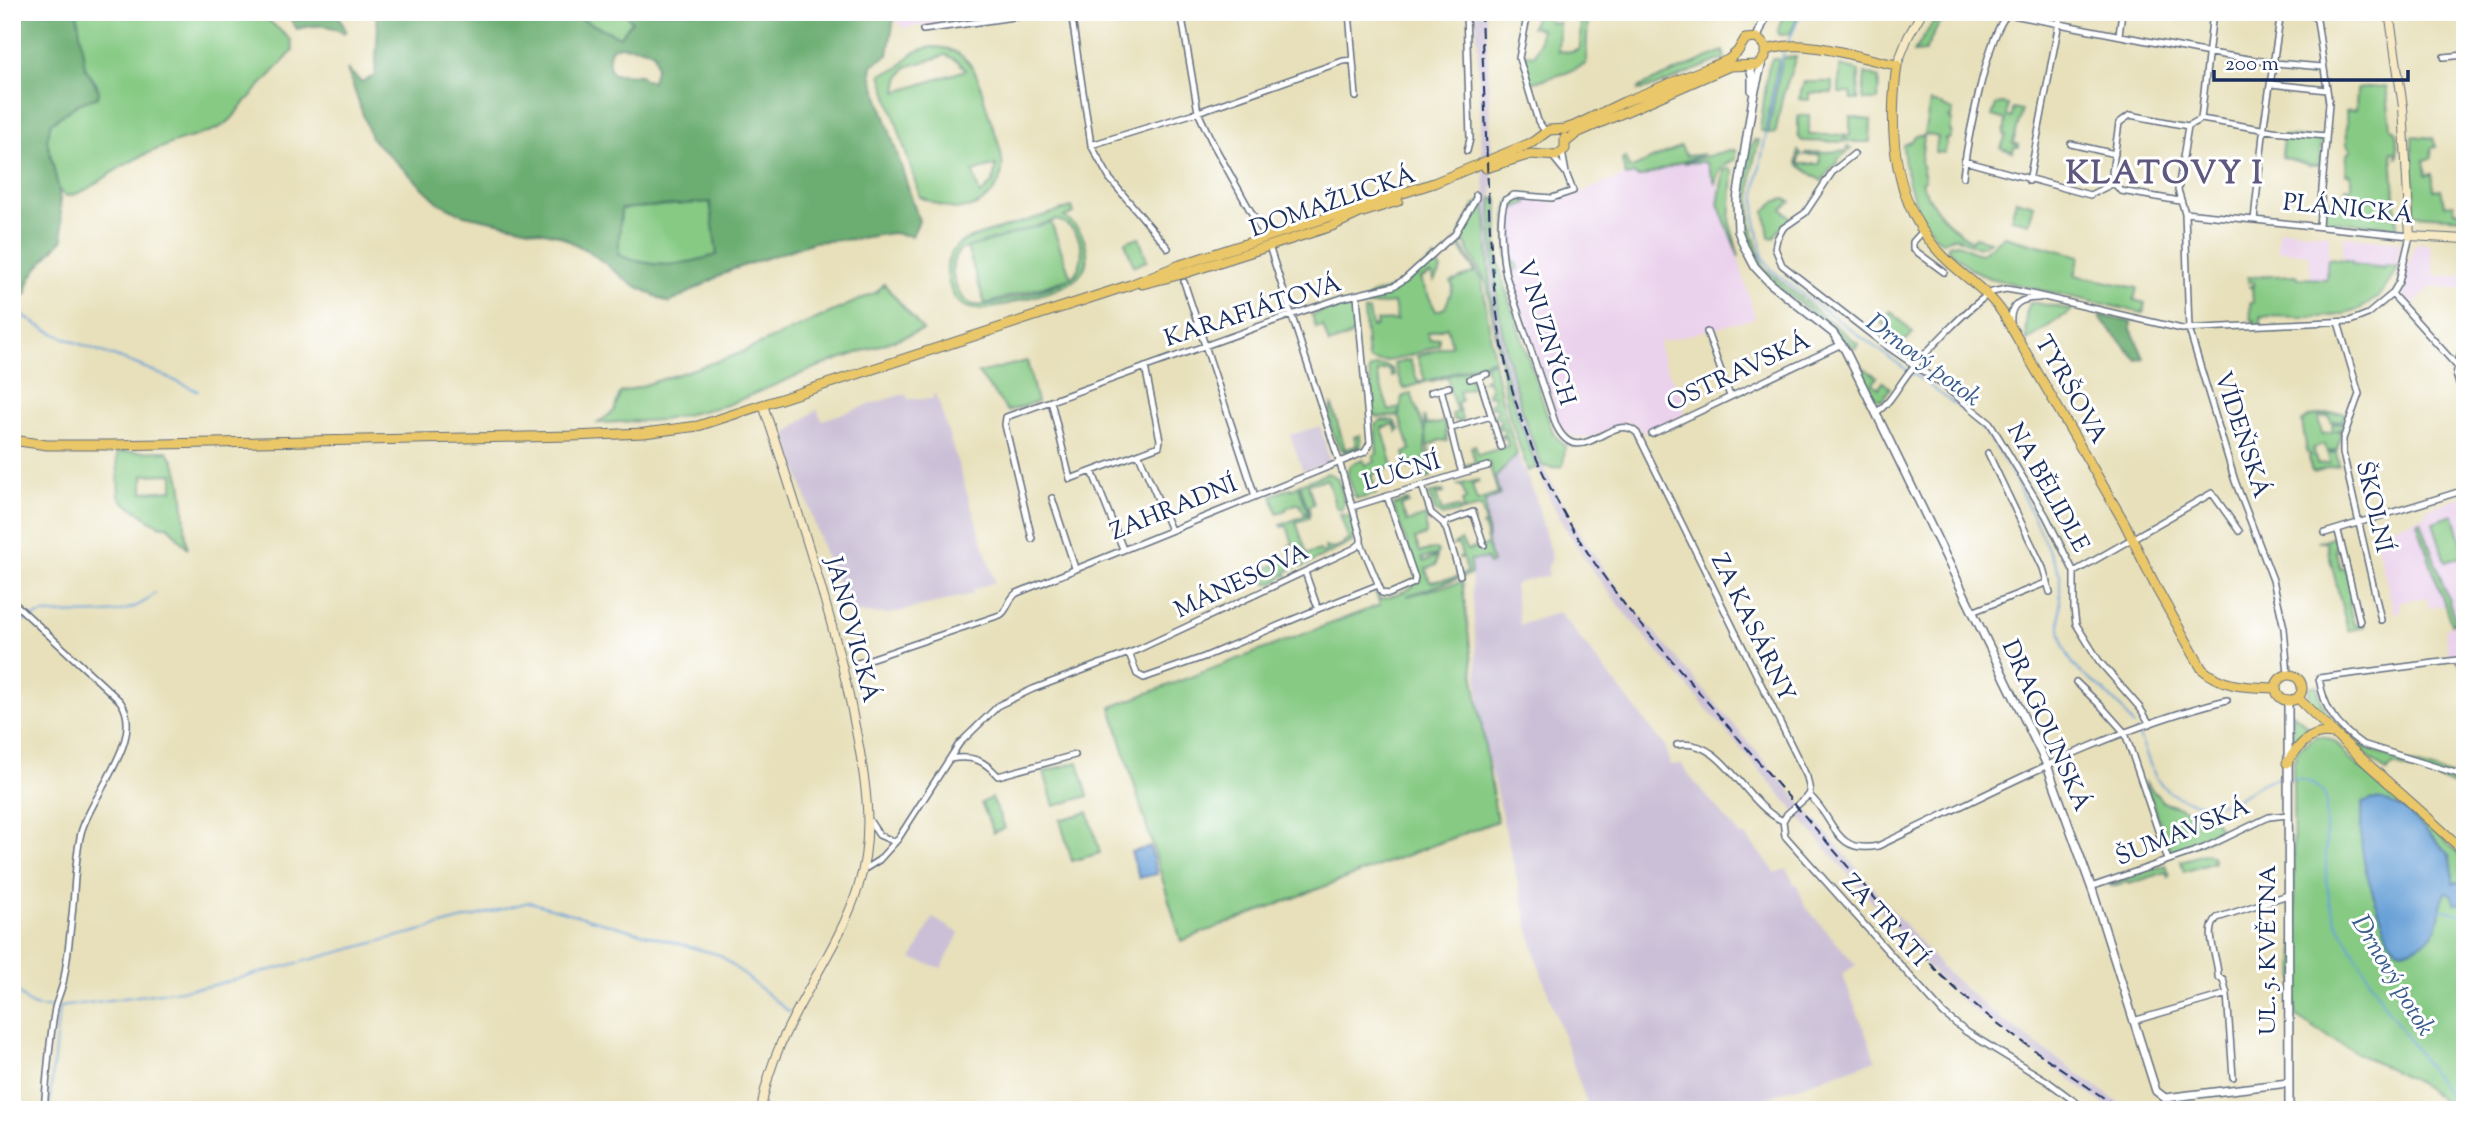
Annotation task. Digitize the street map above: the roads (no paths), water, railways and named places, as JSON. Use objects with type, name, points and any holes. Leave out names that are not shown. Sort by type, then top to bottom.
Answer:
[{"type":"main road","points":[[1766,50],[1780,46],[1821,48],[1898,65],[1908,37],[1922,12]]},
{"type":"main road","points":[[2389,12],[2404,120],[2410,236]]},
{"type":"main road","points":[[1757,38],[1766,50],[1762,62],[1730,66],[1706,75],[1577,133],[1566,142],[1562,152],[1550,156],[1539,147],[1542,135],[1557,130],[1574,126],[1624,102],[1728,60],[1738,51],[1745,39],[1757,38]]},
{"type":"main road","points":[[1738,51],[1740,59],[1747,65]]},
{"type":"main road","name":"TYRŠOVA","points":[[1898,65],[1893,122],[1896,155],[1905,195],[1923,231],[1943,256],[1988,294],[2012,327],[2132,538],[2202,669],[2227,684],[2276,688]]},
{"type":"main road","points":[[1557,130],[1566,142]]},
{"type":"main road","name":"DOMAŽLICKÁ","points":[[1267,242],[1434,183],[1542,135]]},
{"type":"main road","name":"DOMAŽLICKÁ","points":[[12,440],[47,445],[109,446],[605,435],[698,426],[1130,285],[1180,265],[1332,226],[1360,213],[1527,155],[1550,156]]},
{"type":"main road","name":"PLÁNICKÁ","points":[[2410,236],[2465,239]]},
{"type":"main road","name":"JANOVICKÁ","points":[[761,1110],[768,1075],[780,1039],[843,925],[863,870],[869,820],[864,772],[838,644],[763,405]]},
{"type":"main road","points":[[2293,700],[2302,691],[2302,685],[2297,678],[2288,675],[2279,679],[2276,688],[2280,698],[2293,700],[2465,852]]},
{"type":"main road","points":[[2287,765],[2300,746],[2315,735],[2333,735]]},
{"type":"street","points":[[923,30],[1035,14],[1070,12],[1091,145],[1110,179],[1168,248]]},
{"type":"street","points":[[1181,12],[1198,113],[1267,242],[1340,464],[1361,543],[1381,592],[1387,594],[1410,586],[1415,581],[1387,496]]},
{"type":"street","points":[[1349,12],[1356,97]]},
{"type":"street","points":[[1466,12],[1470,139],[1467,151]]},
{"type":"street","points":[[1528,12],[1519,58],[1542,135]]},
{"type":"street","points":[[1757,38],[1767,12]]},
{"type":"street","points":[[2029,181],[2062,12]]},
{"type":"street","points":[[2119,36],[2122,12]]},
{"type":"street","points":[[2201,119],[2213,12]]},
{"type":"street","points":[[2255,220],[2264,128],[2281,12]]},
{"type":"street","points":[[2310,12],[2317,20],[2329,103],[2319,226]]},
{"type":"street","points":[[1963,177],[1985,70],[1995,37],[2008,14],[2209,53],[2323,67]]},
{"type":"street","points":[[2445,57],[2465,55]]},
{"type":"street","points":[[1091,145],[1198,113],[1343,61],[1353,60]]},
{"type":"street","points":[[1762,62],[1753,98],[1737,200],[1738,231],[1755,267],[1770,283],[1833,333],[1842,344]]},
{"type":"street","points":[[1747,65],[1753,77],[1753,98]]},
{"type":"street","points":[[2271,84],[2327,90]]},
{"type":"street","points":[[2188,126],[2178,190],[2180,201],[2121,191],[2114,183],[2112,172],[2119,123],[2130,115],[2188,126],[2201,119],[2326,136]]},
{"type":"street","points":[[2071,144],[2115,154]]},
{"type":"street","name":"V NUZNÝCH","points":[[1562,152],[1573,191],[1552,198],[1514,195],[1505,200],[1503,261],[1506,276],[1534,364],[1561,435],[1572,443],[1584,443],[1624,426],[1633,429],[1639,436]]},
{"type":"street","name":"NA BĚLIDLE","points":[[1854,154],[1833,171],[1805,213],[1783,228],[1775,248],[1777,256],[1782,265],[1839,310],[1990,423],[2046,516],[2074,572],[2076,624],[2099,660],[2140,708],[2150,724]]},
{"type":"street","points":[[1550,156],[1566,173]]},
{"type":"street","points":[[1964,162],[2090,195],[2114,183]]},
{"type":"street","name":"KARAFIÁTOVÁ","points":[[1032,539],[1005,425],[1006,417],[1290,315],[1342,298],[1394,286],[1455,234],[1476,195]]},
{"type":"street","name":"VÍDEŇSKÁ","points":[[2180,201],[2185,213],[2189,329],[2235,481],[2275,587],[2284,628],[2288,675]]},
{"type":"street","name":"PLÁNICKÁ","points":[[2185,213],[2410,236]]},
{"type":"street","points":[[1923,231],[1913,242],[1913,249],[1944,272]]},
{"type":"street","points":[[1876,413],[1895,395],[1914,366],[1988,294],[2006,289],[2189,329],[2338,322],[2368,314],[2392,294],[2399,282],[2410,236]]},
{"type":"street","points":[[1184,282],[1255,496]]},
{"type":"street","points":[[2392,294],[2465,374]]},
{"type":"street","name":"ZAHRADNÍ","points":[[858,663],[1000,615],[1015,594],[1365,452],[1369,446],[1357,296]]},
{"type":"street","points":[[2012,327],[2011,313],[2017,303],[2028,298],[2048,297]]},
{"type":"street","name":"ŠKOLNÍ","points":[[2338,322],[2359,394],[2342,446],[2381,620]]},
{"type":"street","points":[[1707,332],[1730,396]]},
{"type":"street","points":[[2465,332],[2456,375],[2465,400]]},
{"type":"street","name":"OSTRAVSKÁ","points":[[1652,434],[1842,344]]},
{"type":"street","name":"DRAGOUNSKÁ","points":[[1842,344],[2047,765],[2091,887],[2156,1091],[2161,1097],[2288,1083]]},
{"type":"street","points":[[2457,364],[2465,364]]},
{"type":"street","points":[[1070,479],[1156,449],[1160,443],[1144,368]]},
{"type":"street","points":[[1470,379],[1487,374]]},
{"type":"street","points":[[1479,377],[1501,447]]},
{"type":"street","points":[[1431,392],[1449,387]]},
{"type":"street","name":"LUČNÍ","points":[[1441,389],[1452,428],[1451,439],[1462,474]]},
{"type":"street","points":[[1051,401],[1072,486]]},
{"type":"street","name":"LUČNÍ","points":[[1452,428],[1491,416]]},
{"type":"street","name":"ZA KASÁRNY","points":[[1639,436],[1807,777],[1811,791],[1809,795],[1836,833],[1847,843],[1856,847],[1878,846],[2047,765]]},
{"type":"street","points":[[1988,453],[2048,582],[2050,592]]},
{"type":"street","points":[[1139,455],[1171,530]]},
{"type":"street","name":"LUČNÍ","points":[[1352,507],[1488,466]]},
{"type":"street","points":[[1093,471],[1123,549]]},
{"type":"street","points":[[1422,486],[1432,513],[1443,523],[1460,575]]},
{"type":"street","points":[[2325,533],[2465,490]]},
{"type":"street","points":[[2074,572],[2212,493],[2239,531]]},
{"type":"street","points":[[1052,498],[1075,568]]},
{"type":"street","points":[[1443,523],[1473,512],[1484,545]]},
{"type":"street","points":[[2338,531],[2360,622]]},
{"type":"street","name":"MÁNESOVA","points":[[863,870],[879,860],[895,842],[972,730],[999,705],[1129,653],[1305,572],[1361,543]]},
{"type":"street","points":[[1305,572],[1318,609]]},
{"type":"street","points":[[1972,612],[2048,582]]},
{"type":"street","points":[[1129,653],[1137,674],[1144,678],[1204,657],[1378,585]]},
{"type":"street","points":[[12,601],[120,701],[128,718],[128,732],[122,750],[91,806],[81,833],[63,983],[54,1018],[44,1110]]},
{"type":"street","points":[[2465,659],[2319,678],[2326,706],[2350,736],[2362,744],[2465,776]]},
{"type":"street","points":[[2456,660],[2465,690]]},
{"type":"street","points":[[2076,682],[2128,732],[2168,860]]},
{"type":"street","points":[[2047,765],[2141,727],[2227,700]]},
{"type":"street","name":"UL. 5. KVĚTNA","points":[[2289,1110],[2287,765],[2293,700]]},
{"type":"street","name":"ZA TRATÍ","points":[[1677,745],[1693,744],[1708,749],[1759,806],[1783,821],[1785,836],[1944,1014],[1965,1031],[2036,1074],[2086,1110]]},
{"type":"street","points":[[950,759],[961,757],[979,760],[998,776],[1074,755]]},
{"type":"street","points":[[1783,821],[1788,812],[1809,795]]},
{"type":"street","name":"ŠUMAVSKÁ","points":[[2091,887],[2213,844],[2269,817],[2288,815]]},
{"type":"street","points":[[869,820],[879,835],[895,842]]},
{"type":"street","points":[[2234,1077],[2227,994],[2223,979],[2218,977],[2211,930],[2214,921],[2287,895]]},
{"type":"street","points":[[2133,1021],[2227,994]]},
{"type":"water","points":[[2373,799],[2384,800],[2406,810],[2448,853],[2453,883],[2465,881],[2465,903],[2455,904],[2451,894],[2446,892],[2437,925],[2431,936],[2418,946],[2405,950],[2398,949],[2390,941],[2363,856],[2363,803]]},
{"type":"water","points":[[1150,847],[1157,874],[1139,878],[1131,852]]},
{"type":"waterway","name":"Drnový potok","points":[[1788,43],[1801,12]]},
{"type":"waterway","name":"Drnový potok","points":[[1784,52],[1777,75],[1756,188],[1755,216],[1763,257],[1772,270],[1802,294],[1907,370]]},
{"type":"waterway","points":[[12,245],[18,251]]},
{"type":"waterway","points":[[12,282],[24,259]]},
{"type":"waterway","points":[[12,304],[23,315],[53,333],[198,391]]},
{"type":"waterway","name":"Drnový potok","points":[[1912,373],[1968,414],[1985,432],[2011,471],[2060,574],[2060,630],[2064,647],[2081,673],[2123,710],[2133,726]]},
{"type":"waterway","points":[[12,626],[43,614],[117,612],[144,602],[155,593]]},
{"type":"waterway","name":"Drnový potok","points":[[2136,731],[2159,782],[2186,800],[2208,804],[2230,801],[2266,782],[2284,778]]},
{"type":"waterway","name":"Drnový potok","points":[[2289,778],[2311,783],[2319,788],[2326,798],[2326,878],[2335,919],[2384,1004],[2458,1110]]},
{"type":"waterway","points":[[60,1007],[210,986],[529,902],[720,955],[789,1012]]},
{"type":"waterway","points":[[2439,909],[2465,915]]},
{"type":"waterway","points":[[12,983],[20,995],[32,1005],[52,1007]]},
{"type":"waterway","points":[[49,1110],[59,1007]]},
{"type":"railway","points":[[1481,12],[1492,258],[1503,350],[1528,437],[1571,526],[1628,609],[1937,971],[2002,1027],[2121,1110]]},
{"type":"district","name":"KLATOVY I","points":[[2165,175]]}]
